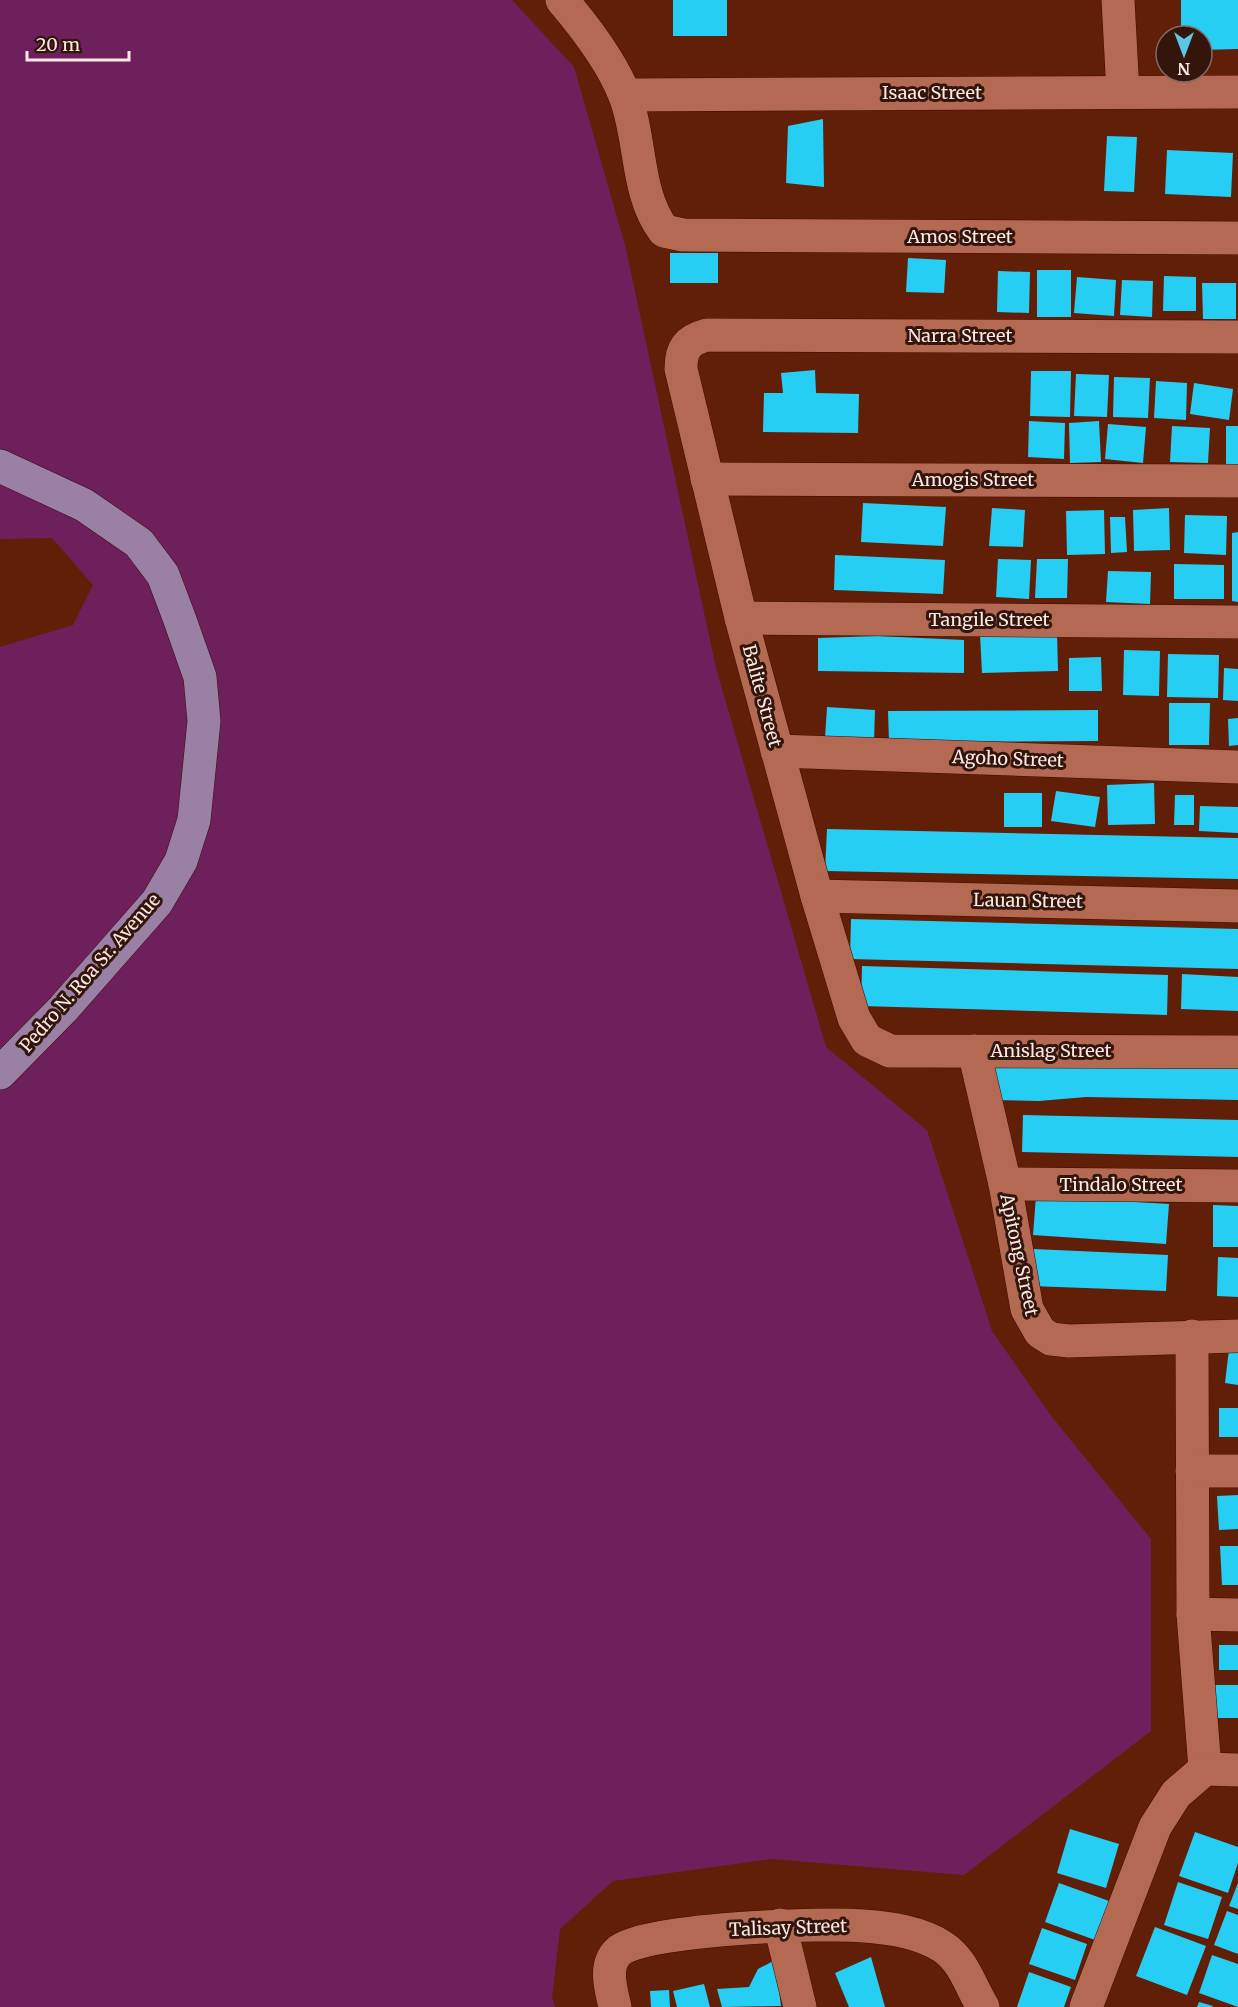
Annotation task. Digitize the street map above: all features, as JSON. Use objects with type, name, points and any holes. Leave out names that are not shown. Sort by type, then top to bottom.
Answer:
[{"type":"main road","name":"Pedro N. Roa Sr. Avenue","points":[[0,466],[84,504],[139,543],[163,574],[180,620],[200,677],[204,721],[194,820],[181,861],[157,902],[63,1009],[0,1073]]},
{"type":"street","points":[[562,0],[603,56],[625,94]]},
{"type":"street","points":[[1118,0],[1123,92]]},
{"type":"street","name":"Isaac Street","points":[[625,94],[1238,92]]},
{"type":"street","name":"Amos Street","points":[[625,94],[652,216],[664,231],[683,235],[1238,238]]},
{"type":"street","name":"Narra Street","points":[[685,346],[694,338],[706,335],[1238,337]]},
{"type":"street","name":"Balite Street","points":[[685,346],[681,356],[681,369],[741,618],[817,896],[854,1018],[867,1040]]},
{"type":"street","name":"Amogis Street","points":[[707,479],[1238,481]]},
{"type":"street","name":"Tangile Street","points":[[741,618],[1238,622]]},
{"type":"street","name":"Agoho Street","points":[[777,751],[1238,767]]},
{"type":"street","name":"Lauan Street","points":[[817,896],[1238,906]]},
{"type":"street","name":"Anislag Street","points":[[867,1040],[890,1051],[1238,1052]]},
{"type":"street","name":"Apitong Street","points":[[974,1051],[1005,1184],[1027,1309],[1040,1332],[1051,1339],[1069,1341],[1238,1336]]},
{"type":"street","name":"Tindalo Street","points":[[1005,1184],[1238,1186]]},
{"type":"street","points":[[1192,1336],[1193,1614],[1205,1769]]},
{"type":"street","points":[[1192,1471],[1238,1471]]},
{"type":"street","points":[[1193,1614],[1238,1615]]},
{"type":"street","points":[[1086,2007],[1155,1827],[1176,1794],[1205,1769],[1238,1770]]},
{"type":"street","points":[[780,1925],[800,2007]]},
{"type":"street","name":"Talisay Street","points":[[615,2007],[609,1978],[610,1963],[620,1950],[651,1939],[780,1925],[862,1925],[907,1932],[943,1947],[963,1967],[983,2007]]},
{"type":"shaded area","points":[[0,0],[512,0],[574,67],[625,245],[716,668],[826,1047],[927,1130],[992,1331],[1052,1417],[1151,1539],[1151,1731],[964,1875],[772,1859],[613,1881],[560,1929],[552,1998],[555,2007],[0,2007],[0,647],[73,625],[93,585],[52,538],[0,539]]},
{"type":"building","points":[[673,0],[727,0],[727,36],[673,36]]},
{"type":"building","points":[[1181,0],[1238,0],[1238,49],[1214,50],[1214,24],[1181,24]]},
{"type":"building","points":[[823,119],[824,187],[786,183],[788,126]]},
{"type":"building","points":[[1107,136],[1137,137],[1134,192],[1104,191]]},
{"type":"building","points":[[1167,150],[1233,153],[1231,197],[1165,194]]},
{"type":"building","points":[[670,253],[718,253],[718,283],[670,283]]},
{"type":"building","points":[[908,258],[946,260],[944,293],[906,292]]},
{"type":"building","points":[[1037,270],[1071,270],[1071,317],[1037,317]]},
{"type":"building","points":[[998,271],[1030,272],[1029,313],[997,312]]},
{"type":"building","points":[[1164,276],[1196,277],[1196,311],[1163,311]]},
{"type":"building","points":[[1077,277],[1116,280],[1114,316],[1074,313]]},
{"type":"building","points":[[1122,280],[1153,281],[1152,317],[1120,315]]},
{"type":"building","points":[[1202,283],[1236,283],[1236,319],[1203,319]]},
{"type":"building","points":[[815,370],[816,393],[859,394],[858,433],[763,432],[764,393],[783,393],[781,373]]},
{"type":"building","points":[[1031,371],[1071,371],[1070,417],[1030,416]]},
{"type":"building","points":[[1076,374],[1109,375],[1107,417],[1074,416]]},
{"type":"building","points":[[1114,377],[1150,378],[1148,418],[1113,417]]},
{"type":"building","points":[[1156,381],[1187,383],[1186,420],[1154,418]]},
{"type":"building","points":[[1194,383],[1233,389],[1229,420],[1190,414]]},
{"type":"building","points":[[1029,421],[1065,423],[1064,459],[1028,457]]},
{"type":"building","points":[[1099,421],[1101,462],[1070,463],[1069,423]]},
{"type":"building","points":[[1108,424],[1146,427],[1143,463],[1105,459]]},
{"type":"building","points":[[1172,426],[1210,428],[1208,463],[1170,462]]},
{"type":"building","points":[[1226,426],[1238,426],[1238,467],[1226,467]]},
{"type":"building","points":[[863,503],[946,507],[943,546],[861,542]]},
{"type":"building","points":[[992,508],[1025,510],[1023,547],[989,546]]},
{"type":"building","points":[[1169,508],[1170,550],[1134,551],[1133,510]]},
{"type":"building","points":[[1104,510],[1105,554],[1067,555],[1066,511]]},
{"type":"building","points":[[1185,515],[1227,516],[1226,555],[1184,553]]},
{"type":"building","points":[[1110,517],[1125,517],[1127,552],[1111,553]]},
{"type":"building","points":[[1238,532],[1238,602],[1232,601],[1232,533]]},
{"type":"building","points":[[835,555],[945,560],[943,594],[834,590]]},
{"type":"building","points":[[998,559],[1031,560],[1029,599],[996,597]]},
{"type":"building","points":[[1037,559],[1068,559],[1067,598],[1035,598]]},
{"type":"building","points":[[1174,564],[1224,565],[1224,599],[1174,599]]},
{"type":"building","points":[[1108,571],[1151,572],[1150,604],[1106,602]]},
{"type":"building","points":[[1057,632],[1058,671],[982,673],[980,635]]},
{"type":"building","points":[[878,636],[964,640],[964,673],[818,671],[818,638]]},
{"type":"building","points":[[1124,650],[1160,651],[1159,696],[1123,695]]},
{"type":"building","points":[[1168,654],[1219,655],[1218,698],[1167,697]]},
{"type":"building","points":[[1101,657],[1102,691],[1069,691],[1069,658]]},
{"type":"building","points":[[1224,668],[1238,669],[1238,701],[1223,700]]},
{"type":"building","points":[[1169,703],[1210,703],[1209,745],[1169,745]]},
{"type":"building","points":[[827,707],[875,710],[874,741],[825,738]]},
{"type":"building","points":[[1098,710],[1098,741],[889,742],[888,711]]},
{"type":"building","points":[[1238,718],[1238,745],[1229,746],[1228,719]]},
{"type":"building","points":[[1154,783],[1155,824],[1108,825],[1107,785]]},
{"type":"building","points":[[1056,791],[1100,797],[1095,827],[1051,821]]},
{"type":"building","points":[[1004,793],[1042,793],[1042,827],[1004,827]]},
{"type":"building","points":[[1175,795],[1194,795],[1194,825],[1174,825]]},
{"type":"building","points":[[1200,806],[1238,807],[1238,833],[1199,831]]},
{"type":"building","points":[[827,829],[1238,838],[1238,879],[825,871]]},
{"type":"building","points":[[851,919],[1238,929],[1238,969],[850,959]]},
{"type":"building","points":[[862,966],[1168,975],[1167,1015],[861,1006]]},
{"type":"building","points":[[1182,974],[1238,977],[1238,1011],[1181,1009]]},
{"type":"building","points":[[1238,1061],[1238,1100],[1086,1097],[1039,1101],[992,1100],[993,1062]]},
{"type":"building","points":[[1023,1115],[1238,1120],[1238,1157],[1022,1152]]},
{"type":"building","points":[[1036,1196],[1169,1204],[1166,1244],[1033,1235]]},
{"type":"building","points":[[1213,1205],[1238,1206],[1238,1247],[1213,1247]]},
{"type":"building","points":[[1033,1249],[1168,1255],[1166,1291],[1031,1286]]},
{"type":"building","points":[[1218,1257],[1238,1258],[1238,1297],[1217,1296]]},
{"type":"building","points":[[1229,1349],[1238,1350],[1238,1385],[1225,1383]]},
{"type":"building","points":[[1219,1408],[1238,1408],[1238,1437],[1219,1437]]},
{"type":"building","points":[[1238,1495],[1238,1529],[1219,1530],[1217,1496]]},
{"type":"building","points":[[1220,1546],[1238,1546],[1238,1585],[1222,1585]]},
{"type":"building","points":[[1219,1645],[1238,1645],[1238,1670],[1219,1670]]},
{"type":"building","points":[[1208,1685],[1238,1685],[1238,1718],[1208,1718]]},
{"type":"building","points":[[1070,1829],[1119,1844],[1106,1888],[1057,1873]]},
{"type":"building","points":[[1195,1832],[1238,1847],[1238,1863],[1228,1893],[1179,1876]]},
{"type":"building","points":[[1178,1882],[1222,1897],[1208,1939],[1164,1925]]},
{"type":"building","points":[[1059,1883],[1109,1901],[1095,1940],[1045,1922]]},
{"type":"building","points":[[1238,1883],[1238,1909],[1229,1906]]},
{"type":"building","points":[[1227,1911],[1238,1915],[1238,1954],[1214,1945]]},
{"type":"building","points":[[1155,1927],[1206,1946],[1187,1995],[1136,1976]]},
{"type":"building","points":[[1042,1928],[1087,1944],[1075,1980],[1029,1964]]},
{"type":"building","points":[[1212,1955],[1238,1964],[1238,2007],[1199,1993]]},
{"type":"building","points":[[871,1957],[885,2007],[849,2007],[835,1973]]},
{"type":"building","points":[[775,1960],[781,2006],[722,2007],[717,1989],[749,1987],[758,1969]]},
{"type":"building","points":[[1029,1972],[1071,1987],[1064,2007],[1017,2007]]},
{"type":"building","points":[[704,1984],[710,2007],[677,2007],[673,1991]]},
{"type":"building","points":[[669,1990],[670,2007],[651,2007],[650,1991]]},
{"type":"building","points":[[1199,2002],[1213,2006],[1197,2007]]}]
